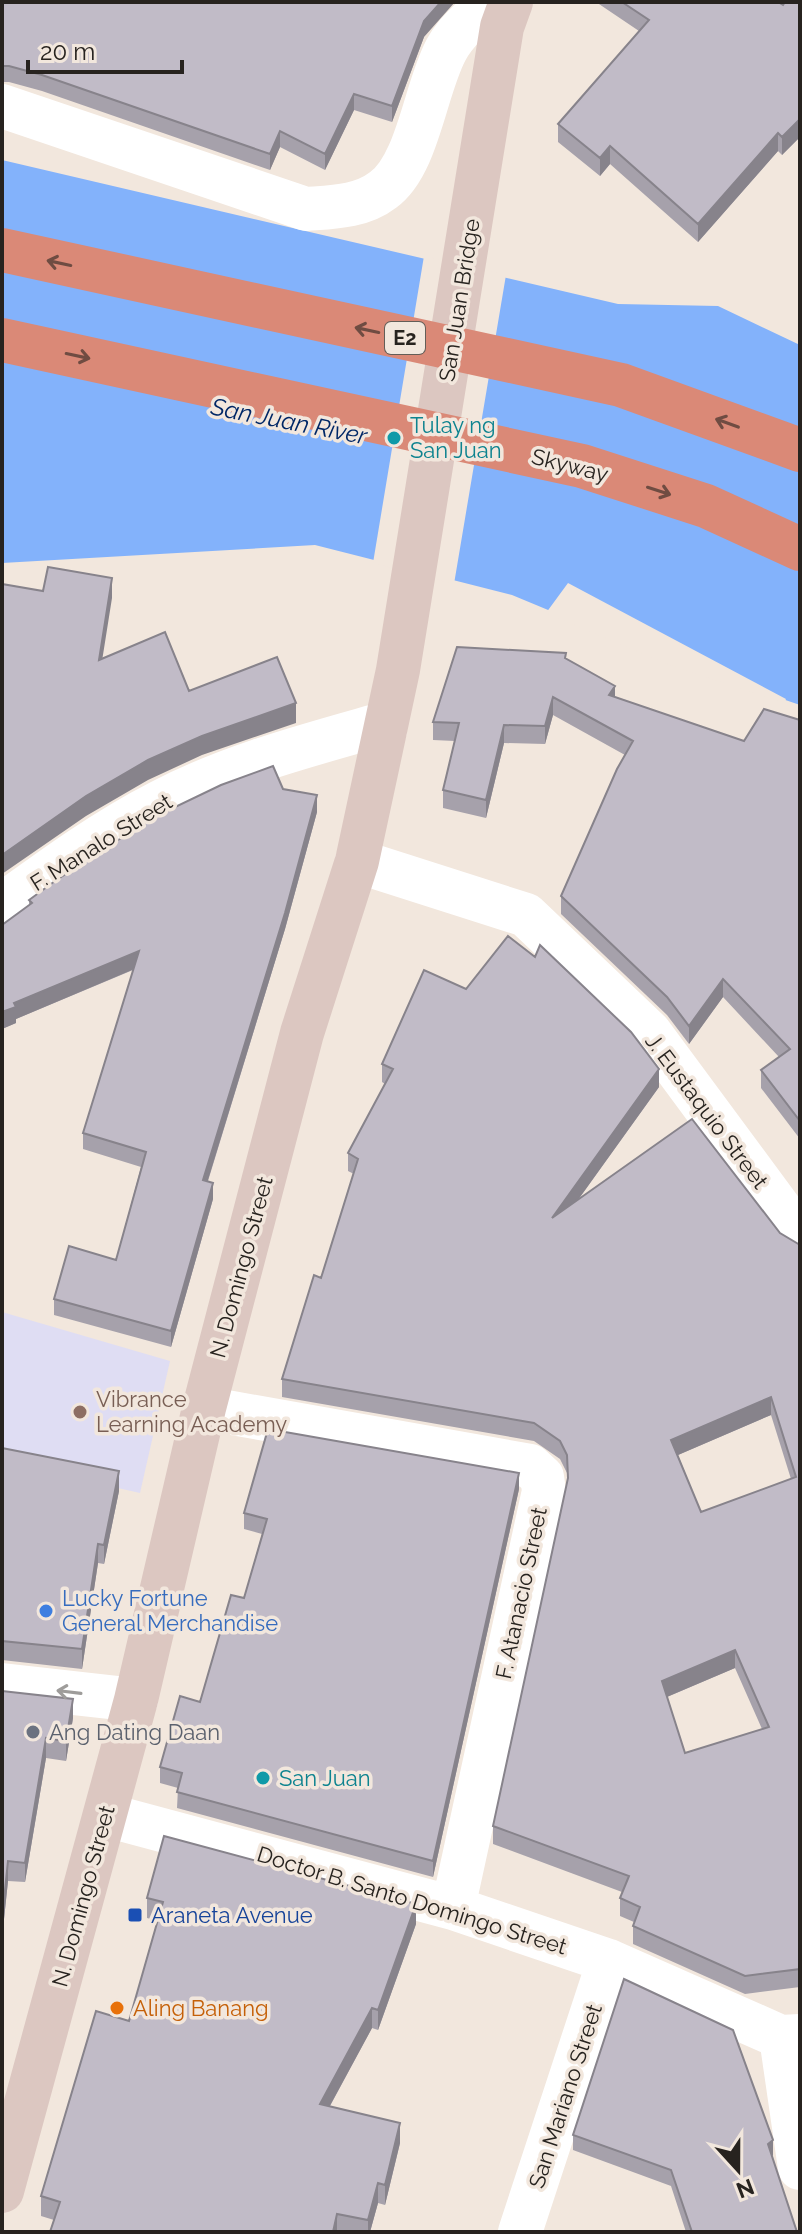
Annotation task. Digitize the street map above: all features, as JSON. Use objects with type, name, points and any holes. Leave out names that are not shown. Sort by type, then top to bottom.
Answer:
[{"type":"highway","name":"E2","points":[[2,250],[621,385],[800,450]]},
{"type":"highway","name":"Skyway","points":[[2,340],[582,466],[706,506],[800,549]]},
{"type":"main road","name":"San Juan Bridge","points":[[398,670],[502,27],[511,2]]},
{"type":"main road","name":"N. Domingo Street","points":[[2,2191],[136,1700],[204,1408],[302,1033],[357,861],[398,670]]},
{"type":"street","points":[[2,106],[306,209],[349,206],[382,191],[398,175],[446,49],[475,15],[493,2]]},
{"type":"street","name":"F. Manalo Street","points":[[2,905],[67,859],[160,801],[258,760],[372,727],[385,730]]},
{"type":"street","name":"J. Eustaquio Street","points":[[357,861],[526,915],[650,1033],[800,1236]]},
{"type":"street","name":"F. Atanacio Street","points":[[204,1408],[530,1466],[542,1477],[544,1491],[453,1908]]},
{"type":"street","points":[[2,1685],[136,1700]]},
{"type":"street","name":"Doctor B. Santo Domingo Street","points":[[106,1815],[453,1908],[609,1961],[790,2037]]},
{"type":"street","name":"San Mariano Street","points":[[520,2232],[609,1961]]},
{"type":"street","points":[[790,2037],[800,2168]]},
{"type":"shaded area","name":"Vibrance Learning Academy","points":[[2,1312],[170,1361],[140,1493],[2,1462]]},
{"type":"water","name":"San Juan River","points":[[2,160],[618,304],[718,306],[800,345],[800,705],[671,661],[512,595],[315,545],[2,563]]},
{"type":"pier","points":[[424,256],[506,275],[454,584],[373,563]]},
{"type":"pier","points":[[568,583],[786,699],[784,703],[670,665],[546,613]]},
{"type":"building","points":[[2,2],[441,2],[424,21],[392,106],[354,94],[325,154],[280,131],[270,154],[42,75],[2,66]]},
{"type":"building","points":[[622,2],[778,2],[783,5],[785,2],[800,2],[800,119],[782,137],[778,133],[698,224],[610,146],[600,158],[558,124],[649,20]]},
{"type":"building","points":[[48,567],[112,578],[99,660],[165,632],[189,691],[277,657],[296,703],[202,736],[148,760],[86,796],[2,855],[2,584],[43,591]]},
{"type":"building","points":[[457,647],[566,653],[565,658],[615,686],[609,695],[744,741],[764,709],[800,720],[800,1121],[761,1070],[790,1049],[723,979],[689,1026],[667,997],[561,896],[617,769],[633,741],[553,697],[545,726],[504,725],[486,800],[443,790],[459,723],[433,722]]},
{"type":"building","points":[[273,766],[283,789],[317,795],[285,913],[203,1180],[213,1183],[171,1331],[54,1299],[69,1246],[116,1260],[146,1152],[83,1133],[139,951],[14,1003],[16,1007],[2,1012],[2,925],[55,881],[152,818],[221,785]]},
{"type":"building","points":[[508,936],[535,957],[540,945],[631,1032],[659,1069],[552,1218],[692,1119],[780,1233],[800,1245],[800,1969],[745,1976],[633,1926],[640,1907],[620,1898],[629,1876],[493,1826],[568,1478],[567,1455],[560,1441],[534,1423],[282,1379],[314,1275],[321,1278],[358,1159],[348,1153],[393,1069],[382,1064],[424,970],[466,989]],"holes":[[[771,1397],[796,1477],[701,1512],[671,1440]],[[735,1650],[769,1727],[685,1753],[662,1681]]]},
{"type":"building","points":[[268,1429],[519,1473],[433,1861],[177,1792],[182,1773],[160,1767],[180,1696],[200,1702],[231,1595],[244,1598],[267,1519],[244,1513]]},
{"type":"building","points":[[2,1448],[119,1471],[104,1545],[98,1544],[82,1649],[2,1641]]},
{"type":"building","points":[[2,1691],[73,1699],[66,1741],[46,1738],[25,1863],[8,1861],[2,1919]]},
{"type":"building","points":[[164,1836],[416,1904],[378,2010],[372,2008],[320,2104],[400,2123],[385,2185],[378,2183],[368,2220],[337,2214],[333,2232],[50,2232],[60,2202],[41,2196],[96,2011],[129,2021],[163,1902],[147,1898]]},
{"type":"building","points":[[624,1979],[733,2030],[773,2140],[768,2144],[797,2232],[692,2232],[671,2170],[573,2135]]},
{"type":"place","name":"Tulay ng San Juan","points":[[394,438]]},
{"type":"place","name":"Vibrance Learning Academy","points":[[80,1412]]},
{"type":"place","name":"Lucky Fortune General Merchandise","points":[[46,1611]]},
{"type":"place","name":"Ang Dating Daan","points":[[33,1732]]},
{"type":"place","name":"San Juan","points":[[263,1778]]},
{"type":"place","name":"Araneta Avenue","points":[[135,1915]]},
{"type":"place","name":"Aling Banang","points":[[117,2008]]}]
